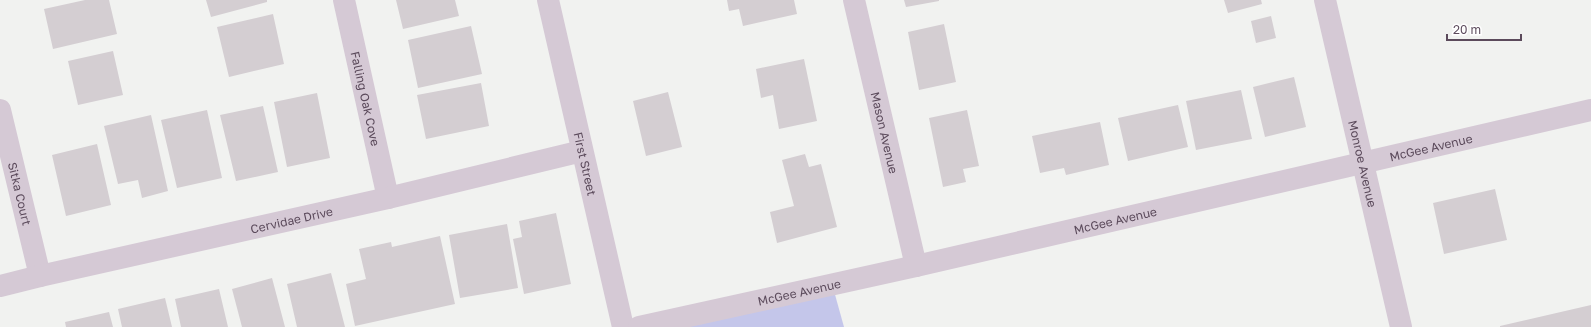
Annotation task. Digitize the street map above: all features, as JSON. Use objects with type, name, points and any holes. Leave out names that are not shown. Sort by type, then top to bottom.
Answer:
[{"type":"street","name":"Falling Oak Cove","points":[[344,0],[388,198]]},
{"type":"street","name":"First Street","points":[[548,0],[623,327]]},
{"type":"street","name":"Mason Avenue","points":[[854,0],[916,266]]},
{"type":"street","name":"Monroe Avenue","points":[[1325,0],[1402,327]]},
{"type":"street","name":"Sitka Court","points":[[0,110],[40,276]]},
{"type":"street","name":"McGee Avenue","points":[[639,327],[916,266],[1591,110]]},
{"type":"street","name":"Cervidae Drive","points":[[0,286],[388,198],[582,151]]},
{"type":"shaded area","points":[[834,291],[844,327],[676,327]]},
{"type":"building","points":[[85,0],[109,0],[117,34],[53,49],[44,9]]},
{"type":"building","points":[[206,0],[267,0],[267,2],[211,17]]},
{"type":"building","points":[[396,0],[455,0],[459,16],[403,29]]},
{"type":"building","points":[[727,0],[794,0],[797,14],[743,26],[739,9],[729,11]]},
{"type":"building","points":[[904,0],[939,0],[939,1],[906,7]]},
{"type":"building","points":[[1224,0],[1261,0],[1262,4],[1228,13]]},
{"type":"building","points":[[273,14],[284,64],[229,77],[217,27]]},
{"type":"building","points":[[1271,16],[1276,38],[1256,43],[1251,21]]},
{"type":"building","points":[[944,24],[956,82],[919,90],[908,32]]},
{"type":"building","points":[[471,26],[482,74],[418,88],[408,40]]},
{"type":"building","points":[[113,51],[123,95],[78,105],[68,61]]},
{"type":"building","points":[[804,59],[817,121],[779,129],[773,95],[761,98],[756,69]]},
{"type":"building","points":[[1294,77],[1306,127],[1265,137],[1253,87]]},
{"type":"building","points":[[481,83],[489,126],[426,139],[417,95]]},
{"type":"building","points":[[1241,90],[1252,139],[1196,150],[1186,101]]},
{"type":"building","points":[[668,92],[682,147],[646,156],[633,101]]},
{"type":"building","points":[[317,93],[330,158],[287,167],[274,102]]},
{"type":"building","points":[[1178,105],[1188,147],[1128,161],[1118,118]]},
{"type":"building","points":[[263,106],[278,172],[236,181],[220,115]]},
{"type":"building","points":[[207,110],[222,178],[177,188],[161,120]]},
{"type":"building","points":[[967,110],[979,166],[963,169],[966,182],[943,187],[929,118]]},
{"type":"building","points":[[151,115],[168,191],[142,198],[138,180],[118,184],[104,126]]},
{"type":"building","points":[[1100,122],[1109,165],[1066,175],[1064,168],[1040,173],[1032,136]]},
{"type":"building","points":[[97,144],[111,205],[66,216],[52,155]]},
{"type":"building","points":[[805,154],[809,167],[821,164],[837,227],[777,243],[770,212],[794,206],[782,160]]},
{"type":"building","points":[[1495,189],[1507,240],[1444,254],[1433,203]]},
{"type":"building","points":[[556,213],[571,284],[524,294],[513,239],[522,237],[519,221]]},
{"type":"building","points":[[507,224],[518,288],[460,298],[449,235]]},
{"type":"building","points":[[440,236],[455,304],[355,326],[346,284],[366,279],[359,249],[391,242],[392,247]]},
{"type":"building","points":[[331,273],[345,327],[297,327],[287,284]]},
{"type":"building","points":[[272,278],[285,327],[242,327],[232,289]]},
{"type":"building","points":[[219,289],[228,327],[181,327],[175,299]]},
{"type":"building","points":[[165,298],[172,327],[122,327],[118,309]]},
{"type":"building","points":[[1591,305],[1591,327],[1500,327],[1500,326]]},
{"type":"building","points":[[109,312],[113,327],[66,327],[65,322]]}]
